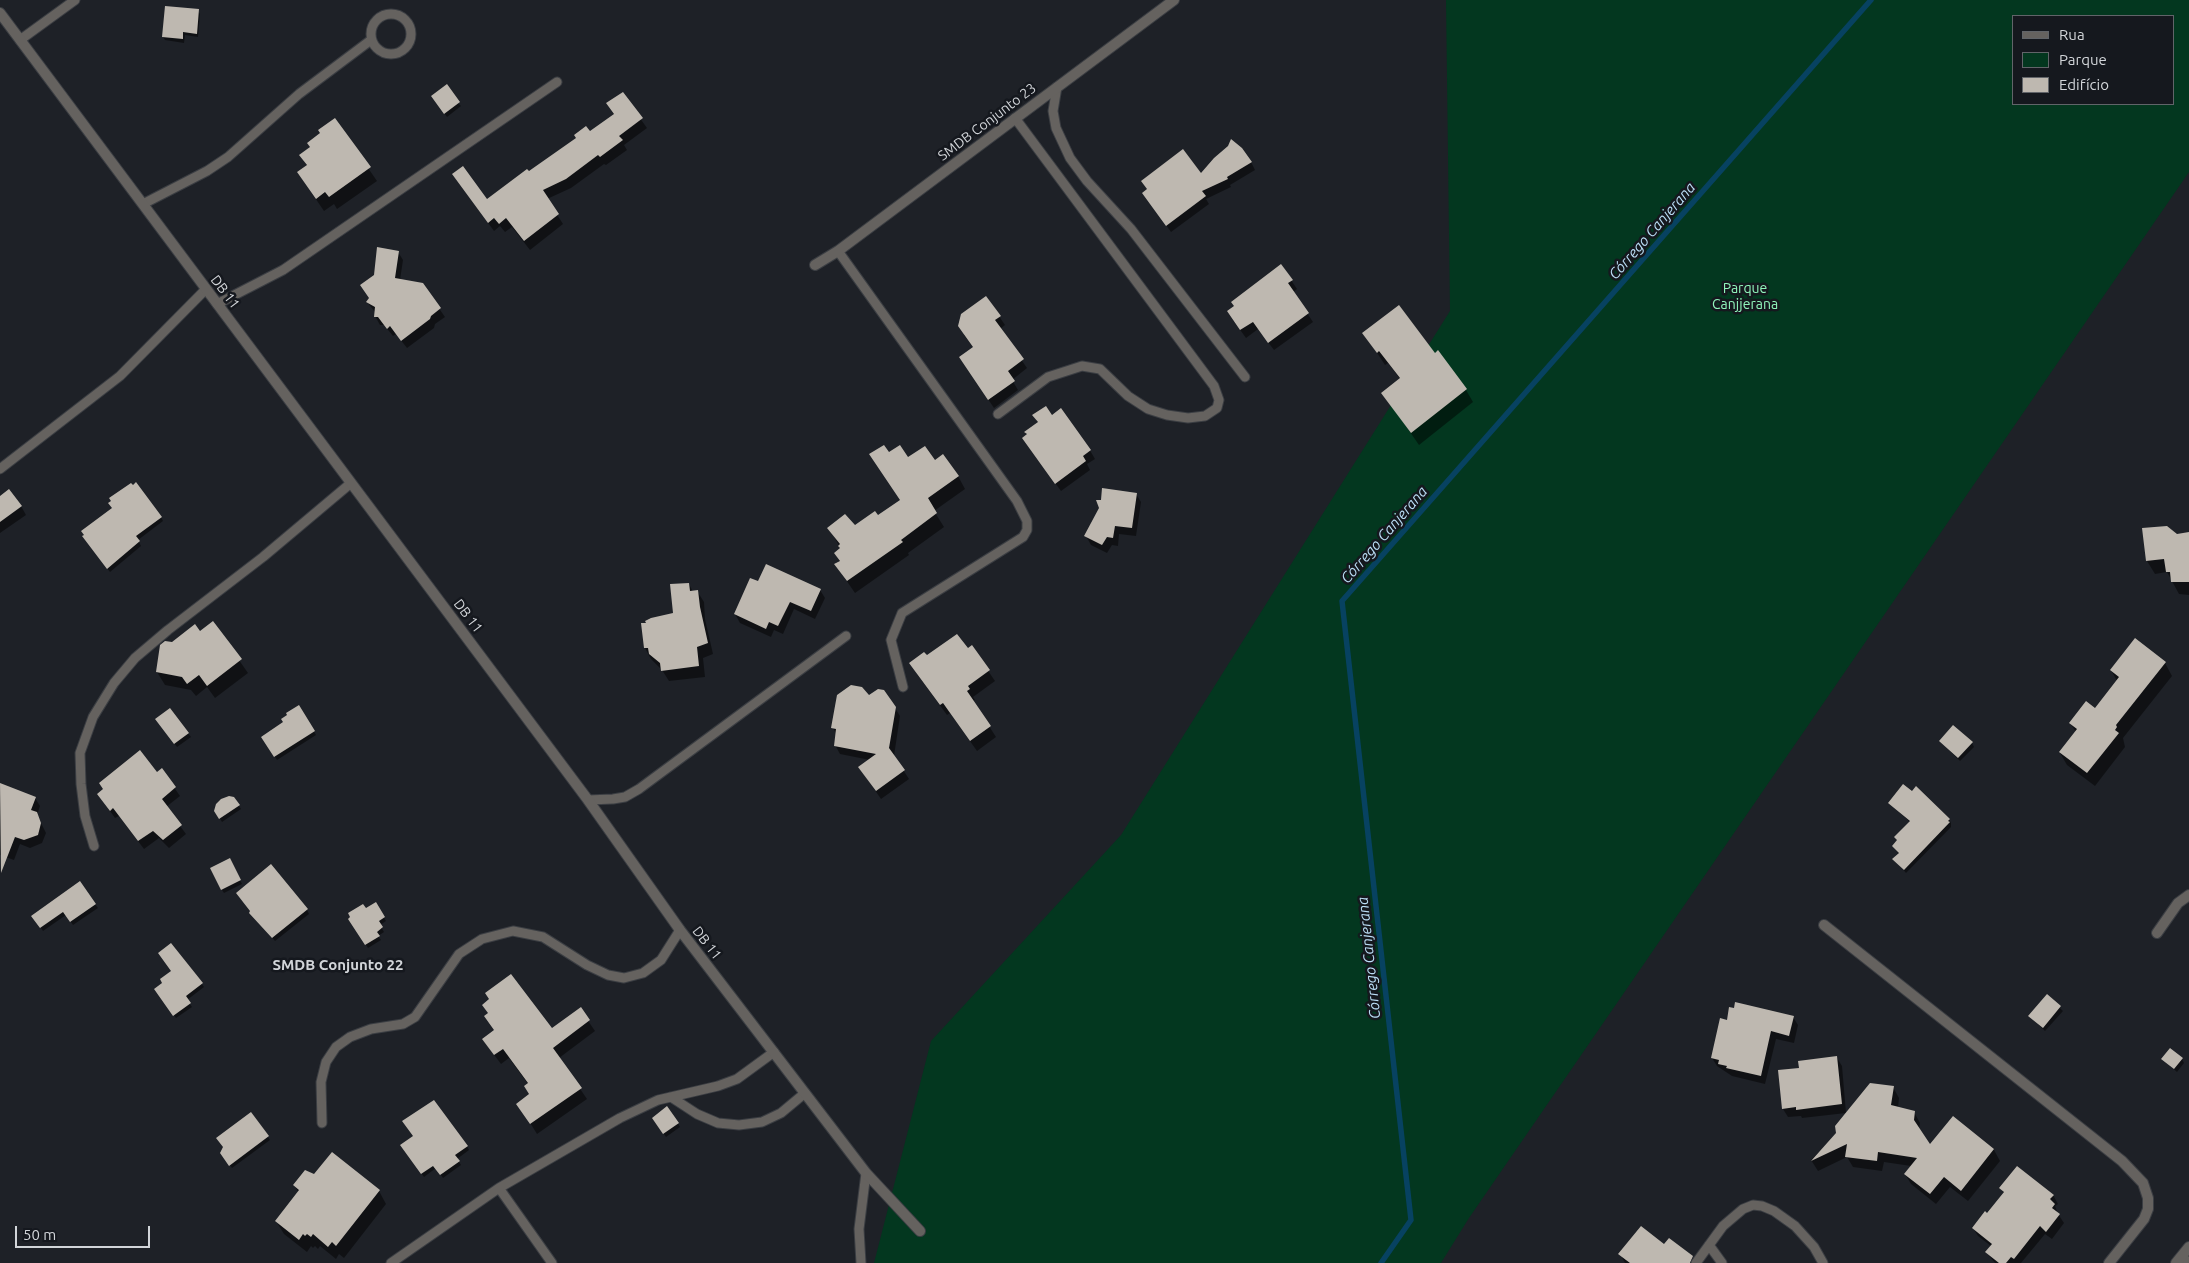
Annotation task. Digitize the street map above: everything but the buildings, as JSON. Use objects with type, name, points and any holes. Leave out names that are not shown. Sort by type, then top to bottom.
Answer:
[{"type":"street","name":"SMDB Conjunto 23","points":[[815,264],[838,251],[1174,0]]},
{"type":"street","name":"DB 11","points":[[0,13],[588,800],[680,930],[866,1173],[920,1230]]},
{"type":"street","points":[[2157,933],[2178,903],[2189,895]]},
{"type":"street","points":[[1824,925],[2122,1161],[2143,1183],[2148,1198],[2148,1209],[2144,1219],[2109,1263]]},
{"type":"street","points":[[2182,1261],[2189,1247]]},
{"type":"lane","points":[[20,40],[74,0]]},
{"type":"lane","points":[[143,204],[207,171],[228,157],[299,94],[371,40],[372,26],[382,15],[396,14],[408,22],[412,36],[406,48],[394,55],[380,51],[371,40]]},
{"type":"lane","points":[[217,304],[283,270],[557,82]]},
{"type":"lane","points":[[1057,87],[1053,111],[1056,128],[1070,158],[1087,181],[1131,229],[1245,377]]},
{"type":"lane","points":[[998,414],[1048,377],[1082,366],[1100,368],[1128,396],[1148,409],[1167,415],[1188,418],[1205,416],[1217,408],[1219,400],[1214,386],[1015,118]]},
{"type":"lane","points":[[838,251],[1017,501],[1028,521],[1027,530],[1023,537],[902,613],[891,640],[903,687]]},
{"type":"lane","points":[[0,469],[120,376],[206,289]]},
{"type":"lane","points":[[94,846],[85,816],[80,753],[93,717],[114,683],[135,658],[168,630],[263,557],[351,484]]},
{"type":"lane","points":[[588,800],[614,800],[625,797],[639,789],[846,636]]},
{"type":"lane","points":[[322,1123],[321,1082],[326,1062],[336,1047],[350,1037],[371,1030],[403,1024],[415,1017],[459,954],[482,939],[513,931],[543,937],[587,965],[608,975],[624,978],[643,973],[662,960],[680,930]]},
{"type":"lane","points":[[391,1263],[499,1188],[641,1107],[737,1079],[774,1052]]},
{"type":"lane","points":[[671,1097],[697,1114],[718,1123],[739,1124],[762,1122],[781,1113],[805,1093]]},
{"type":"lane","points":[[861,1263],[859,1229],[866,1173]]},
{"type":"lane","points":[[499,1188],[552,1263]]},
{"type":"lane","points":[[1696,1263],[1734,1215],[1753,1205],[1762,1206],[1795,1226],[1814,1247],[1823,1263]]},
{"type":"lane","points":[[1709,1245],[1722,1263]]},
{"type":"green space","name":"Parque Canjjerana","points":[[1446,0],[2189,0],[2189,172],[1469,1218],[1441,1263],[874,1263],[931,1041],[1121,835],[1450,311]]},
{"type":"waterway","name":"Córrego Canjerana","points":[[1381,1263],[1411,1220],[1342,601],[1871,0]]},
{"type":"district","name":"SMDB Conjunto 22","points":[[338,965]]}]
